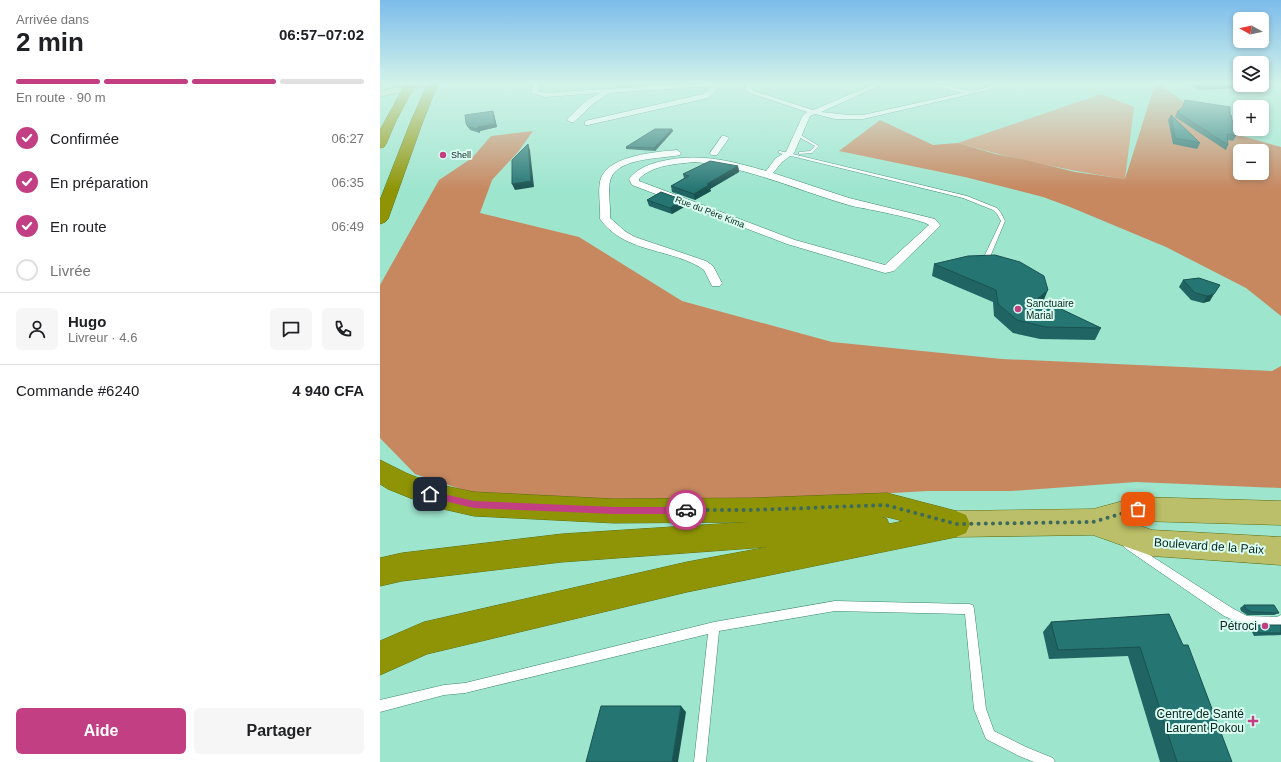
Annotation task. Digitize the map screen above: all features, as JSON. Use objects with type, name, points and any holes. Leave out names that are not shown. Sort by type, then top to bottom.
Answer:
[{"type":"highway","points":[[380,144],[390,120]]},
{"type":"highway","points":[[380,219],[417,120]]},
{"type":"highway","points":[[380,471],[397,481],[430,494],[474,504],[614,511],[752,510],[886,505],[956,524]]},
{"type":"highway","points":[[380,572],[402,567],[562,548],[767,534],[956,524]]},
{"type":"highway","points":[[380,658],[424,638],[686,577],[956,524]]},
{"type":"main road","name":"Boulevard de la Paix","points":[[956,524],[1093,522],[1138,509],[1281,513]]},
{"type":"main road","name":"Boulevard de la Paix","points":[[1093,522],[1152,543],[1281,551]]},
{"type":"street","points":[[588,123],[603,120]]},
{"type":"street","points":[[784,150],[798,120]]},
{"type":"street","points":[[767,175],[784,150],[798,135],[805,120]]},
{"type":"street","points":[[714,153],[725,138]]},
{"type":"street","points":[[716,283],[706,265],[695,260],[645,246],[627,238],[615,230],[606,219],[606,179],[615,167],[629,161],[652,156],[688,152],[714,153],[733,158],[746,168]]},
{"type":"street","name":"Rue du Père Kima","points":[[695,159],[714,160],[767,175],[836,197],[931,221],[935,225],[890,268],[885,269],[791,242],[635,183],[634,179],[637,174],[664,164],[695,159]]},
{"type":"lane","points":[[784,150],[811,152],[817,146],[798,135]]},
{"type":"lane","points":[[784,150],[965,197],[995,209],[1003,221],[987,257]]},
{"type":"lane","points":[[1093,522],[1228,612],[1247,621],[1278,622],[1281,620]]},
{"type":"lane","points":[[380,706],[444,690],[465,688],[714,627],[836,606],[969,609],[980,708],[990,735],[1023,752],[1049,762]]},
{"type":"lane","points":[[700,762],[714,627]]},
{"type":"shaded area","points":[[880,120],[933,145],[958,143],[995,154],[1075,172],[1125,179],[1144,120],[1208,120],[1224,131],[1233,134],[1233,136],[1242,136],[1281,147],[1281,316],[1246,288],[1166,247],[1070,207],[1043,197],[965,177],[839,151]]},
{"type":"shaded area","points":[[1026,120],[1132,120],[1125,179],[1041,164],[958,143]]},
{"type":"shaded area","points":[[533,131],[518,152],[492,180],[480,213],[579,237],[682,301],[832,342],[1002,359],[1272,371],[1281,366],[1281,488],[1136,482],[1011,491],[928,491],[712,503],[488,498],[415,474],[380,438],[380,285],[439,180],[472,158],[491,136]]},
{"type":"building","points":[[466,120],[494,120],[495,124],[478,127],[478,129],[468,127]]},
{"type":"building","points":[[1172,120],[1176,120],[1200,143],[1175,138]]},
{"type":"building","points":[[1189,120],[1232,120],[1233,135],[1227,134],[1228,145]]},
{"type":"building","points":[[655,129],[672,129],[654,148],[626,147]]},
{"type":"building","points":[[528,144],[531,181],[512,184],[512,160]]},
{"type":"building","points":[[710,161],[738,166],[707,184],[709,185],[694,194],[671,186],[689,176],[683,174]]},
{"type":"building","points":[[661,192],[683,200],[670,208],[647,200]]},
{"type":"building","points":[[995,255],[1020,262],[1044,276],[1048,290],[1038,298],[1101,328],[1045,327],[1017,320],[998,304],[996,290],[934,264],[968,256]]},
{"type":"building","points":[[1199,278],[1220,285],[1214,294],[1207,296],[1195,293],[1183,280]]},
{"type":"building","points":[[1244,605],[1274,605],[1279,613],[1252,612],[1246,609]]},
{"type":"building","points":[[1169,614],[1183,645],[1188,645],[1232,762],[1177,762],[1140,647],[1058,650],[1051,622]]},
{"type":"building","points":[[1254,625],[1281,625],[1281,633],[1259,633]]},
{"type":"building","points":[[601,706],[681,706],[672,762],[586,762]]},
{"type":"way so far","points":[[686,510],[752,510],[886,505],[956,524],[1093,522],[1138,509]]},
{"type":"place","name":"Shell","points":[[443,155]]},
{"type":"place","name":"Sanctuaire Marial","points":[[1018,309]]},
{"type":"place","name":"Pétroci","points":[[1265,626]]},
{"type":"place","name":"Centre de Santé Laurent Pokou","points":[[1253,721]]},
{"type":"route","points":[[430,494],[474,504],[614,511],[686,510]]}]
